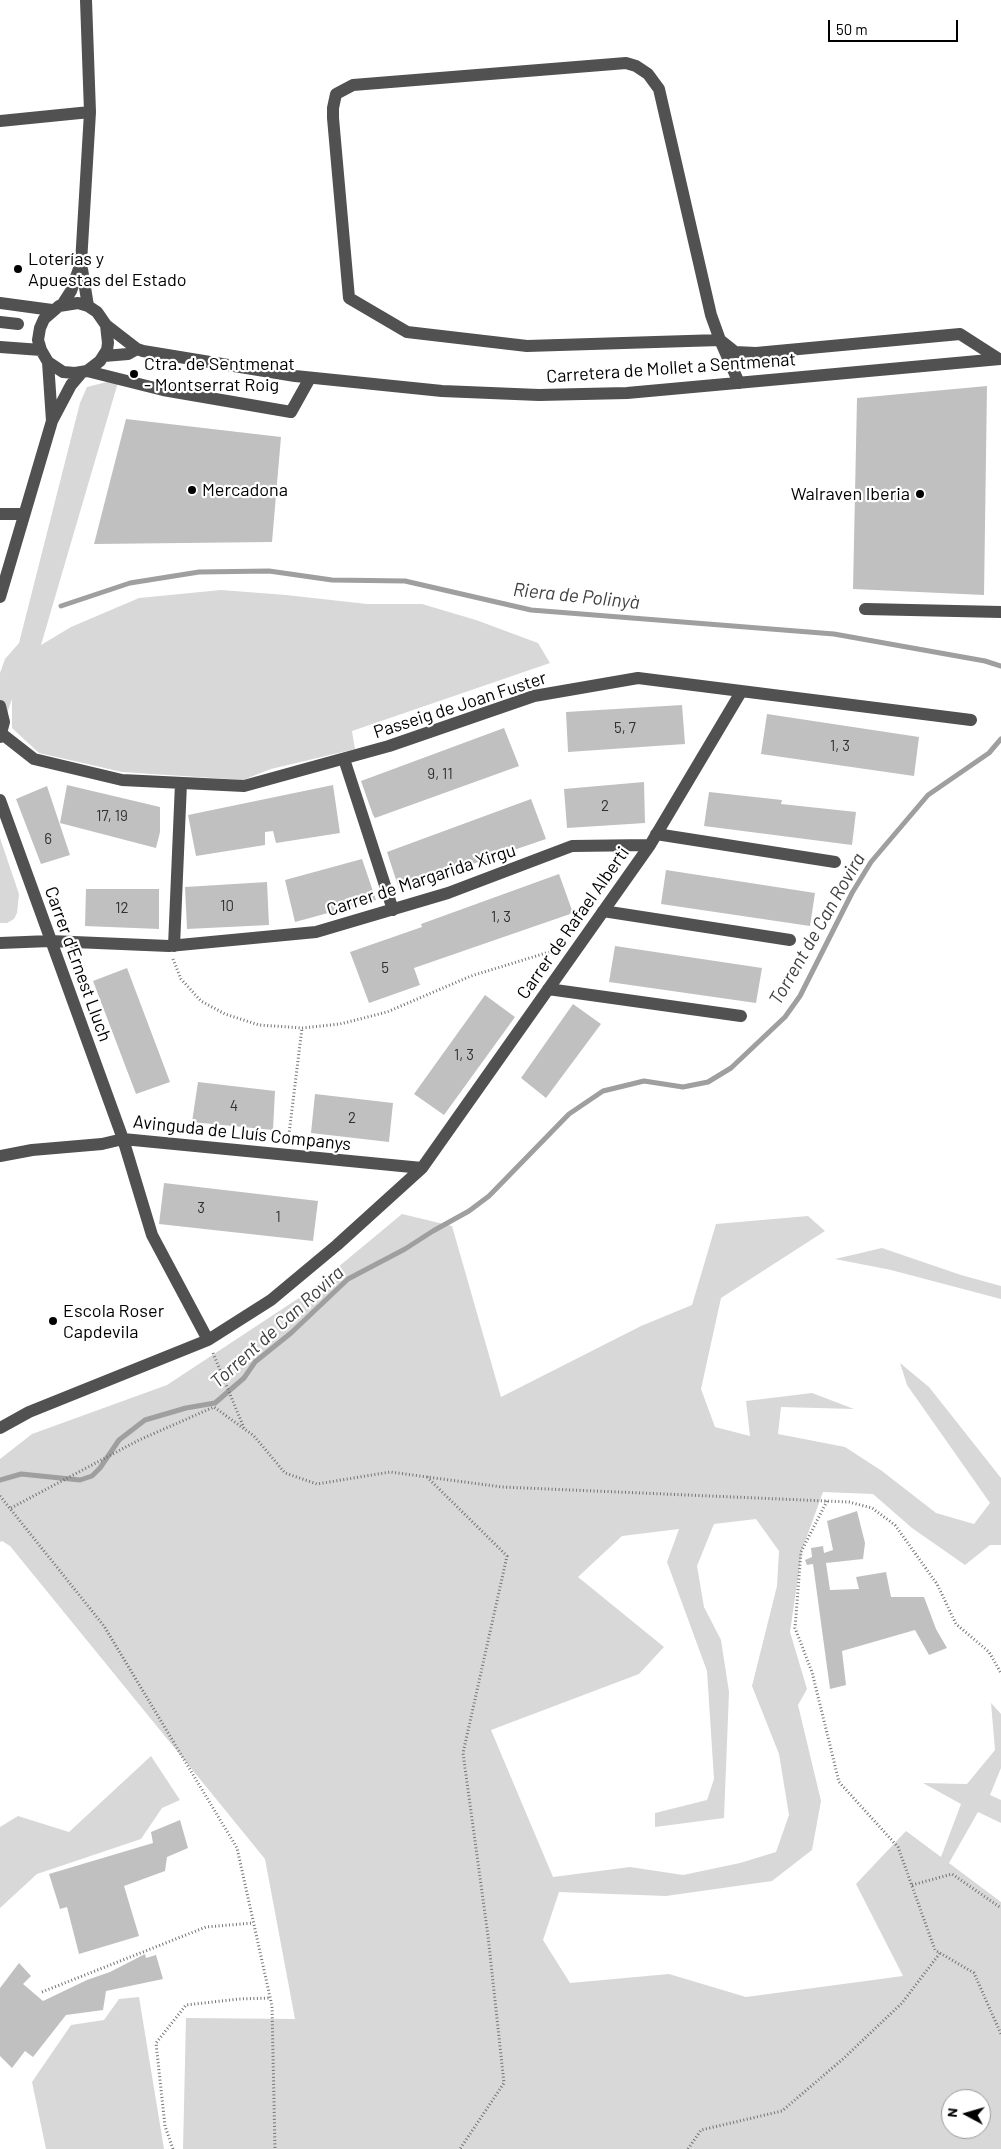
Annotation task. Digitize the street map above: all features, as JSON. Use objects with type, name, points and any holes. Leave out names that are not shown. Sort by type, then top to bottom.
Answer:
[{"type":"street","points":[[86,0],[90,112],[81,263],[88,306]]},
{"type":"street","points":[[739,383],[720,340],[711,315],[660,89],[648,74],[626,62],[353,85],[336,94],[333,118],[349,298],[407,332],[527,346],[720,340],[735,352],[756,353],[960,334],[1000,359]]},
{"type":"street","points":[[0,121],[90,112]]},
{"type":"street","points":[[81,263],[71,291],[57,308],[44,319],[38,340],[40,350],[48,362],[63,372],[85,371],[162,390],[291,412],[310,378]]},
{"type":"street","points":[[0,303],[57,308],[78,303],[88,306],[97,312],[106,325],[136,349],[128,354],[104,356]]},
{"type":"street","points":[[0,322],[18,324]]},
{"type":"street","points":[[0,596],[52,421],[71,385],[104,356],[108,343],[106,325]]},
{"type":"street","points":[[0,347],[40,350]]},
{"type":"street","name":"Carretera de Mollet a Sentmenat","points":[[136,349],[310,378],[442,391],[539,395],[627,393],[1000,359]]},
{"type":"street","points":[[48,362],[52,421]]},
{"type":"street","points":[[71,385],[105,375]]},
{"type":"street","points":[[0,514],[23,514]]},
{"type":"street","points":[[865,609],[1001,612]]},
{"type":"street","name":"Passeig de Joan Fuster","points":[[1,735],[34,760],[122,780],[244,786],[389,746],[534,696],[638,678],[971,720]]},
{"type":"street","name":"Carrer de Rafael Alberti","points":[[0,1428],[29,1412],[208,1340],[271,1300],[337,1245],[422,1168],[653,840],[741,692]]},
{"type":"street","points":[[0,706],[4,722],[1,735]]},
{"type":"street","points":[[344,758],[393,910]]},
{"type":"street","points":[[172,946],[181,783]]},
{"type":"street","name":"Carrer d'Ernest Lluch","points":[[0,800],[123,1139],[152,1235],[208,1340]]},
{"type":"street","name":"Carrer de Margarida Xirgu","points":[[0,942],[50,941],[172,946],[316,932],[448,893],[572,846],[653,840],[835,862]]},
{"type":"street","points":[[603,911],[790,940]]},
{"type":"street","points":[[548,989],[741,1016]]},
{"type":"street","name":"Avinguda de Lluís Companys","points":[[0,1156],[32,1150],[102,1144],[123,1139],[422,1168]]},
{"type":"path","points":[[172,946],[181,979],[201,1002],[225,1014],[259,1025],[302,1028],[340,1024],[387,1012],[471,976],[581,942]]},
{"type":"path","points":[[287,1155],[302,1028]]},
{"type":"path","points":[[208,1340],[244,1429]]},
{"type":"path","points":[[11,1508],[139,1440],[214,1406],[254,1436],[285,1473],[318,1484],[390,1472],[502,1487],[849,1502],[872,1508],[895,1525],[937,1584],[956,1624],[989,1652],[1001,1674]]},
{"type":"path","points":[[426,1477],[507,1556],[463,1753],[488,1936],[504,2083],[460,2149]]},
{"type":"path","points":[[0,1496],[104,1626],[237,1848],[270,1998],[275,2149]]},
{"type":"path","points":[[827,1501],[801,1552],[795,1628],[812,1672],[839,1782],[898,1847],[935,1950],[974,1973],[1001,2034]]},
{"type":"path","points":[[912,1885],[952,1874],[1001,1908]]},
{"type":"path","points":[[42,1992],[206,1927],[253,1923]]},
{"type":"path","points":[[688,2149],[701,2130],[782,2111],[844,2058],[902,2003],[940,1953]]},
{"type":"path","points":[[173,2149],[165,2126],[156,2043],[186,2005],[270,1998]]},
{"type":"shaded area","points":[[119,379],[41,645],[71,627],[139,598],[221,590],[367,604],[422,604],[476,620],[538,643],[550,663],[352,731],[355,749],[271,769],[243,780],[122,772],[39,753],[12,728],[12,699],[4,722],[0,706],[0,673],[5,659],[19,643],[80,403],[87,387]]},
{"type":"shaded area","points":[[0,838],[19,894],[17,913],[14,919],[7,923],[0,923]]},
{"type":"shaded area","points":[[402,1214],[452,1226],[501,1397],[641,1326],[692,1305],[716,1224],[808,1216],[825,1231],[721,1298],[701,1389],[715,1427],[750,1436],[746,1401],[812,1393],[854,1409],[781,1407],[778,1434],[845,1447],[882,1471],[936,1513],[974,1524],[990,1503],[907,1385],[900,1363],[929,1387],[1001,1478],[1001,1545],[990,1545],[965,1565],[912,1528],[873,1494],[823,1492],[802,1550],[790,1632],[807,1689],[798,1705],[821,1801],[812,1850],[772,1881],[666,1896],[559,1892],[543,1940],[570,1983],[669,1974],[746,1997],[903,1976],[856,1884],[906,1831],[941,1857],[961,1804],[923,1783],[967,1784],[995,1750],[991,1703],[1001,1714],[1001,1768],[990,1795],[1001,1800],[1001,1823],[978,1812],[949,1863],[1001,1902],[1001,2149],[183,2149],[186,2018],[295,2019],[265,1859],[10,1546],[2,1541],[0,1542],[0,1459],[32,1434],[167,1385],[308,1292]],"holes":[[[756,1519],[779,1551],[777,1586],[752,1686],[779,1754],[789,1815],[776,1852],[740,1863],[683,1875],[630,1867],[553,1877],[491,1730],[639,1674],[664,1647],[578,1577],[622,1536],[679,1529],[667,1562],[707,1671],[714,1779],[707,1800],[655,1813],[655,1827],[724,1818],[729,1692],[721,1640],[704,1607],[697,1566],[714,1524]]]},
{"type":"shaded area","points":[[882,1248],[961,1275],[1001,1286],[1001,1299],[891,1270],[835,1259]]},
{"type":"shaded area","points":[[151,1756],[180,1800],[162,1808],[141,1839],[37,1874],[0,1908],[0,1827],[18,1816],[69,1832]]},
{"type":"shaded area","points":[[139,1997],[164,2149],[46,2149],[32,2082],[71,2025],[104,2020],[119,1999]]},
{"type":"building","name":"Walraven Iberia","points":[[987,386],[984,595],[853,589],[857,398]]},
{"type":"building","name":"Mercadona","points":[[126,419],[281,437],[272,542],[94,544]]},
{"type":"building","points":[[682,705],[685,744],[568,752],[566,712]]},
{"type":"building","points":[[767,714],[919,737],[914,776],[761,754]]},
{"type":"building","points":[[504,728],[519,766],[375,818],[361,781]]},
{"type":"building","points":[[644,782],[645,823],[567,828],[564,789]]},
{"type":"building","points":[[67,785],[160,807],[160,832],[156,848],[60,823]]},
{"type":"building","points":[[333,785],[340,833],[276,843],[273,831],[265,832],[265,845],[196,856],[188,815]]},
{"type":"building","points":[[47,786],[70,855],[41,864],[16,799]]},
{"type":"building","points":[[709,792],[782,800],[781,804],[856,812],[852,845],[704,826]]},
{"type":"building","points":[[531,799],[546,839],[399,889],[387,852]]},
{"type":"building","points":[[362,859],[376,900],[295,922],[285,880]]},
{"type":"building","points":[[666,870],[815,893],[810,926],[661,904]]},
{"type":"building","points":[[559,874],[573,913],[414,968],[420,985],[369,1003],[350,952],[422,927],[421,924]]},
{"type":"building","points":[[267,882],[269,925],[187,929],[185,887]]},
{"type":"building","points":[[86,889],[159,889],[159,929],[85,926]]},
{"type":"building","points":[[615,946],[762,968],[756,1003],[609,982]]},
{"type":"building","points":[[127,968],[170,1082],[136,1094],[93,981]]},
{"type":"building","points":[[485,995],[515,1017],[444,1115],[414,1094]]},
{"type":"building","points":[[573,1004],[601,1024],[546,1098],[521,1078]]},
{"type":"building","points":[[198,1082],[275,1091],[273,1130],[192,1122]]},
{"type":"building","points":[[315,1094],[393,1103],[389,1142],[311,1133]]},
{"type":"building","points":[[164,1183],[318,1201],[313,1241],[159,1224]]},
{"type":"building","points":[[857,1511],[865,1543],[863,1559],[826,1563],[830,1590],[859,1589],[856,1577],[886,1572],[891,1597],[924,1597],[936,1629],[947,1648],[929,1655],[915,1630],[842,1651],[846,1685],[830,1689],[813,1564],[807,1565],[805,1560],[812,1557],[811,1548],[823,1546],[824,1553],[833,1550],[827,1521]]},
{"type":"building","points":[[180,1820],[188,1848],[167,1857],[165,1871],[124,1886],[139,1936],[79,1954],[67,1907],[60,1909],[49,1874],[153,1843],[151,1832]]},
{"type":"building","points":[[145,1954],[146,1958],[156,1955],[163,1979],[106,1991],[103,2010],[66,2015],[33,2057],[25,2051],[12,2068],[0,2056],[0,1988],[19,1963],[31,1976],[23,1984],[43,2001],[87,1980],[110,1972]]},
{"type":"waterway","name":"Riera de Polinyà","points":[[61,606],[130,583],[199,572],[269,571],[332,580],[405,581],[531,610],[834,634],[985,661],[1001,666]]},
{"type":"waterway","name":"Torrent de Can Rovira","points":[[0,1480],[21,1474],[80,1480],[92,1476],[100,1468],[119,1440],[145,1420],[186,1408],[215,1403],[244,1378],[255,1362],[291,1333],[348,1279],[405,1249],[469,1211],[489,1196],[569,1114],[603,1091],[644,1081],[683,1087],[708,1082],[731,1068],[785,1017],[800,996],[852,893],[871,862],[928,795],[989,753],[1001,739]]},
{"type":"place","name":"Loterías y Apuestas del Estado","points":[[18,269]]},
{"type":"place","name":"Ctra. de Sentmenat - Montserrat Roig","points":[[134,374]]},
{"type":"place","name":"Mercadona","points":[[192,490]]},
{"type":"place","name":"Walraven Iberia","points":[[920,494]]},
{"type":"place","name":"Escola Roser Capdevila","points":[[53,1321]]}]
